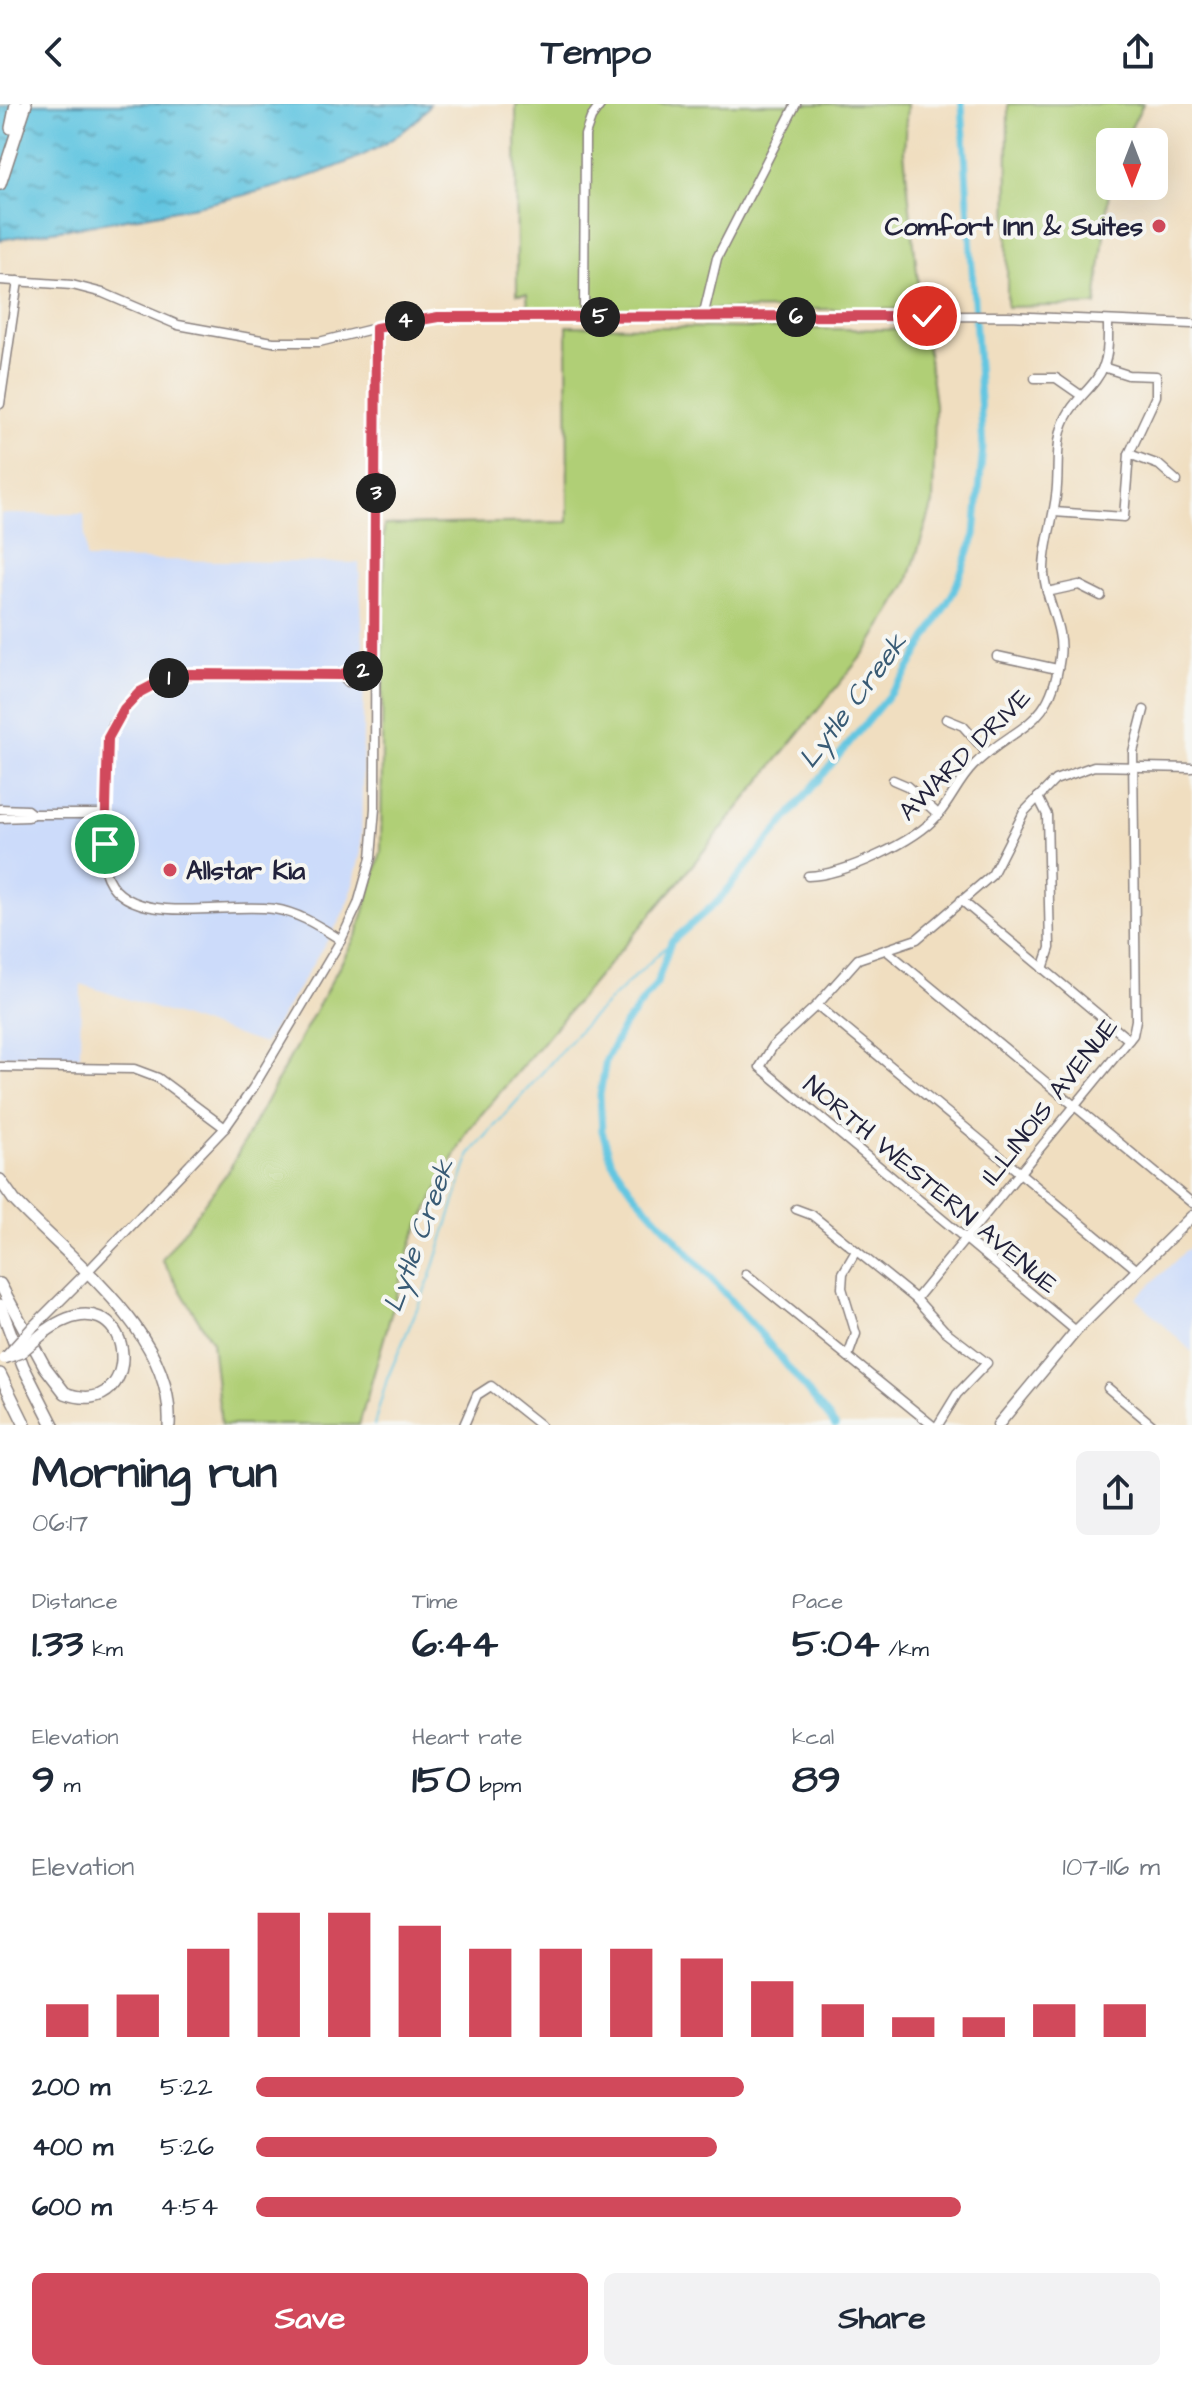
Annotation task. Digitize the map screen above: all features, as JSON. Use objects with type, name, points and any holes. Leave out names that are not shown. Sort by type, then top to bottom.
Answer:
[{"type":"highway","points":[[0,184],[16,104]]},
{"type":"highway","points":[[0,184],[26,104]]},
{"type":"highway","points":[[0,1180],[14,1200],[135,1326],[153,1351],[166,1386],[169,1425]]},
{"type":"highway","points":[[0,1284],[45,1367],[65,1393],[92,1398],[105,1392],[119,1377],[123,1348],[112,1327],[99,1318],[72,1316],[46,1331],[21,1352],[2,1360]]},
{"type":"highway","points":[[0,1305],[23,1366],[53,1425]]},
{"type":"highway","points":[[0,1374],[25,1425]]},
{"type":"main road","points":[[998,1425],[1076,1331],[1192,1216]]},
{"type":"main road","points":[[2,1360],[86,1274]]},
{"type":"street","points":[[584,317],[585,135],[591,118],[601,104]]},
{"type":"street","points":[[703,317],[717,258],[796,104]]},
{"type":"street","points":[[0,280],[72,285],[103,293],[178,325],[273,342],[319,342],[438,317],[1008,316],[1108,323],[1192,324]]},
{"type":"street","points":[[0,404],[18,281]]},
{"type":"street","points":[[1054,512],[1124,517],[1129,454],[1156,396],[1156,376],[1128,375],[1103,367],[1108,323]]},
{"type":"street","points":[[86,1274],[225,1128],[341,940],[367,878],[373,839],[376,328]]},
{"type":"street","name":"AWARD DRIVE","points":[[808,876],[823,875],[885,851],[924,830],[939,815],[965,776],[987,753],[1018,734],[1035,719],[1048,698],[1057,669],[1061,638],[1047,592],[1044,562],[1054,512],[1060,432],[1079,394],[1103,367]]},
{"type":"street","points":[[1035,378],[1056,378],[1079,394]]},
{"type":"street","points":[[1129,454],[1159,465],[1177,481]]},
{"type":"street","points":[[1047,592],[1079,585],[1101,596]]},
{"type":"street","points":[[997,656],[1057,669]]},
{"type":"street","points":[[341,940],[296,915],[270,908],[147,907],[128,902],[110,886],[105,871],[108,738],[124,709],[149,687],[189,674],[341,675],[347,682],[367,682],[374,676]]},
{"type":"street","name":"ILLINOIS AVENUE","points":[[916,1299],[1129,1040],[1136,1020],[1135,737],[1144,710]]},
{"type":"street","points":[[946,719],[963,726],[987,753]]},
{"type":"street","points":[[1136,1269],[817,1005],[858,959],[917,939],[997,868],[1018,820],[1055,780],[1078,770],[1192,768]]},
{"type":"street","points":[[893,780],[907,786],[939,815]]},
{"type":"street","points":[[1038,797],[1047,815],[1050,948],[1043,969]]},
{"type":"street","points":[[0,809],[27,810],[32,814]]},
{"type":"street","points":[[0,818],[28,817],[32,814],[104,814]]},
{"type":"street","points":[[961,900],[1129,1040]]},
{"type":"street","points":[[886,950],[1192,1203]]},
{"type":"street","name":"NORTH WESTERN AVENUE","points":[[817,1005],[773,1046],[760,1067],[1076,1331]]},
{"type":"street","points":[[0,1067],[134,1069],[158,1078],[225,1128]]},
{"type":"street","points":[[746,1274],[935,1425],[957,1394],[987,1363],[944,1330],[916,1299],[812,1215],[796,1209]]},
{"type":"street","points":[[848,1356],[856,1334],[842,1288],[843,1273],[856,1251]]},
{"type":"street","points":[[464,1425],[477,1395],[491,1386],[540,1425]]},
{"type":"street","points":[[1108,1388],[1152,1425]]},
{"type":"shaded area","points":[[1,514],[84,514],[86,559],[359,563],[364,663],[361,852],[350,898],[341,918],[264,1044],[81,984],[80,1056],[0,1056]]},
{"type":"shaded area","points":[[1192,1245],[1192,1352],[1136,1298]]},
{"type":"green space","points":[[516,104],[907,104],[904,152],[921,309],[528,310],[527,294],[517,294]]},
{"type":"green space","points":[[1008,104],[1143,104],[1131,128],[1096,128],[1096,200],[1108,200],[1096,305],[1007,307]]},
{"type":"green space","points":[[567,326],[925,330],[935,405],[933,503],[908,582],[869,647],[681,879],[468,1130],[413,1238],[359,1425],[221,1425],[212,1342],[162,1260],[229,1170],[358,932],[381,852],[384,525],[568,522]]},
{"type":"water","points":[[12,104],[430,104],[398,135],[352,160],[295,181],[166,212],[0,240],[0,107]]},
{"type":"waterway","name":"Lytle Creek","points":[[835,1425],[762,1335],[633,1192],[612,1162],[602,1131],[600,1095],[606,1060],[623,1027],[657,983],[671,942],[718,901],[904,677],[954,591],[975,535],[983,447],[962,104]]},
{"type":"waterway","name":"Lytle Creek","points":[[374,1425],[387,1379],[431,1276],[470,1154],[585,1024],[671,942]]},
{"type":"place","name":"Comfort Inn & Suites","points":[[1159,226]]},
{"type":"place","name":"Allstar Kia","points":[[170,870]]},
{"type":"route","points":[[105,844],[108,738],[124,709],[134,697],[149,687],[189,674],[341,675],[368,671],[374,676],[376,328],[438,317],[927,316]]}]
